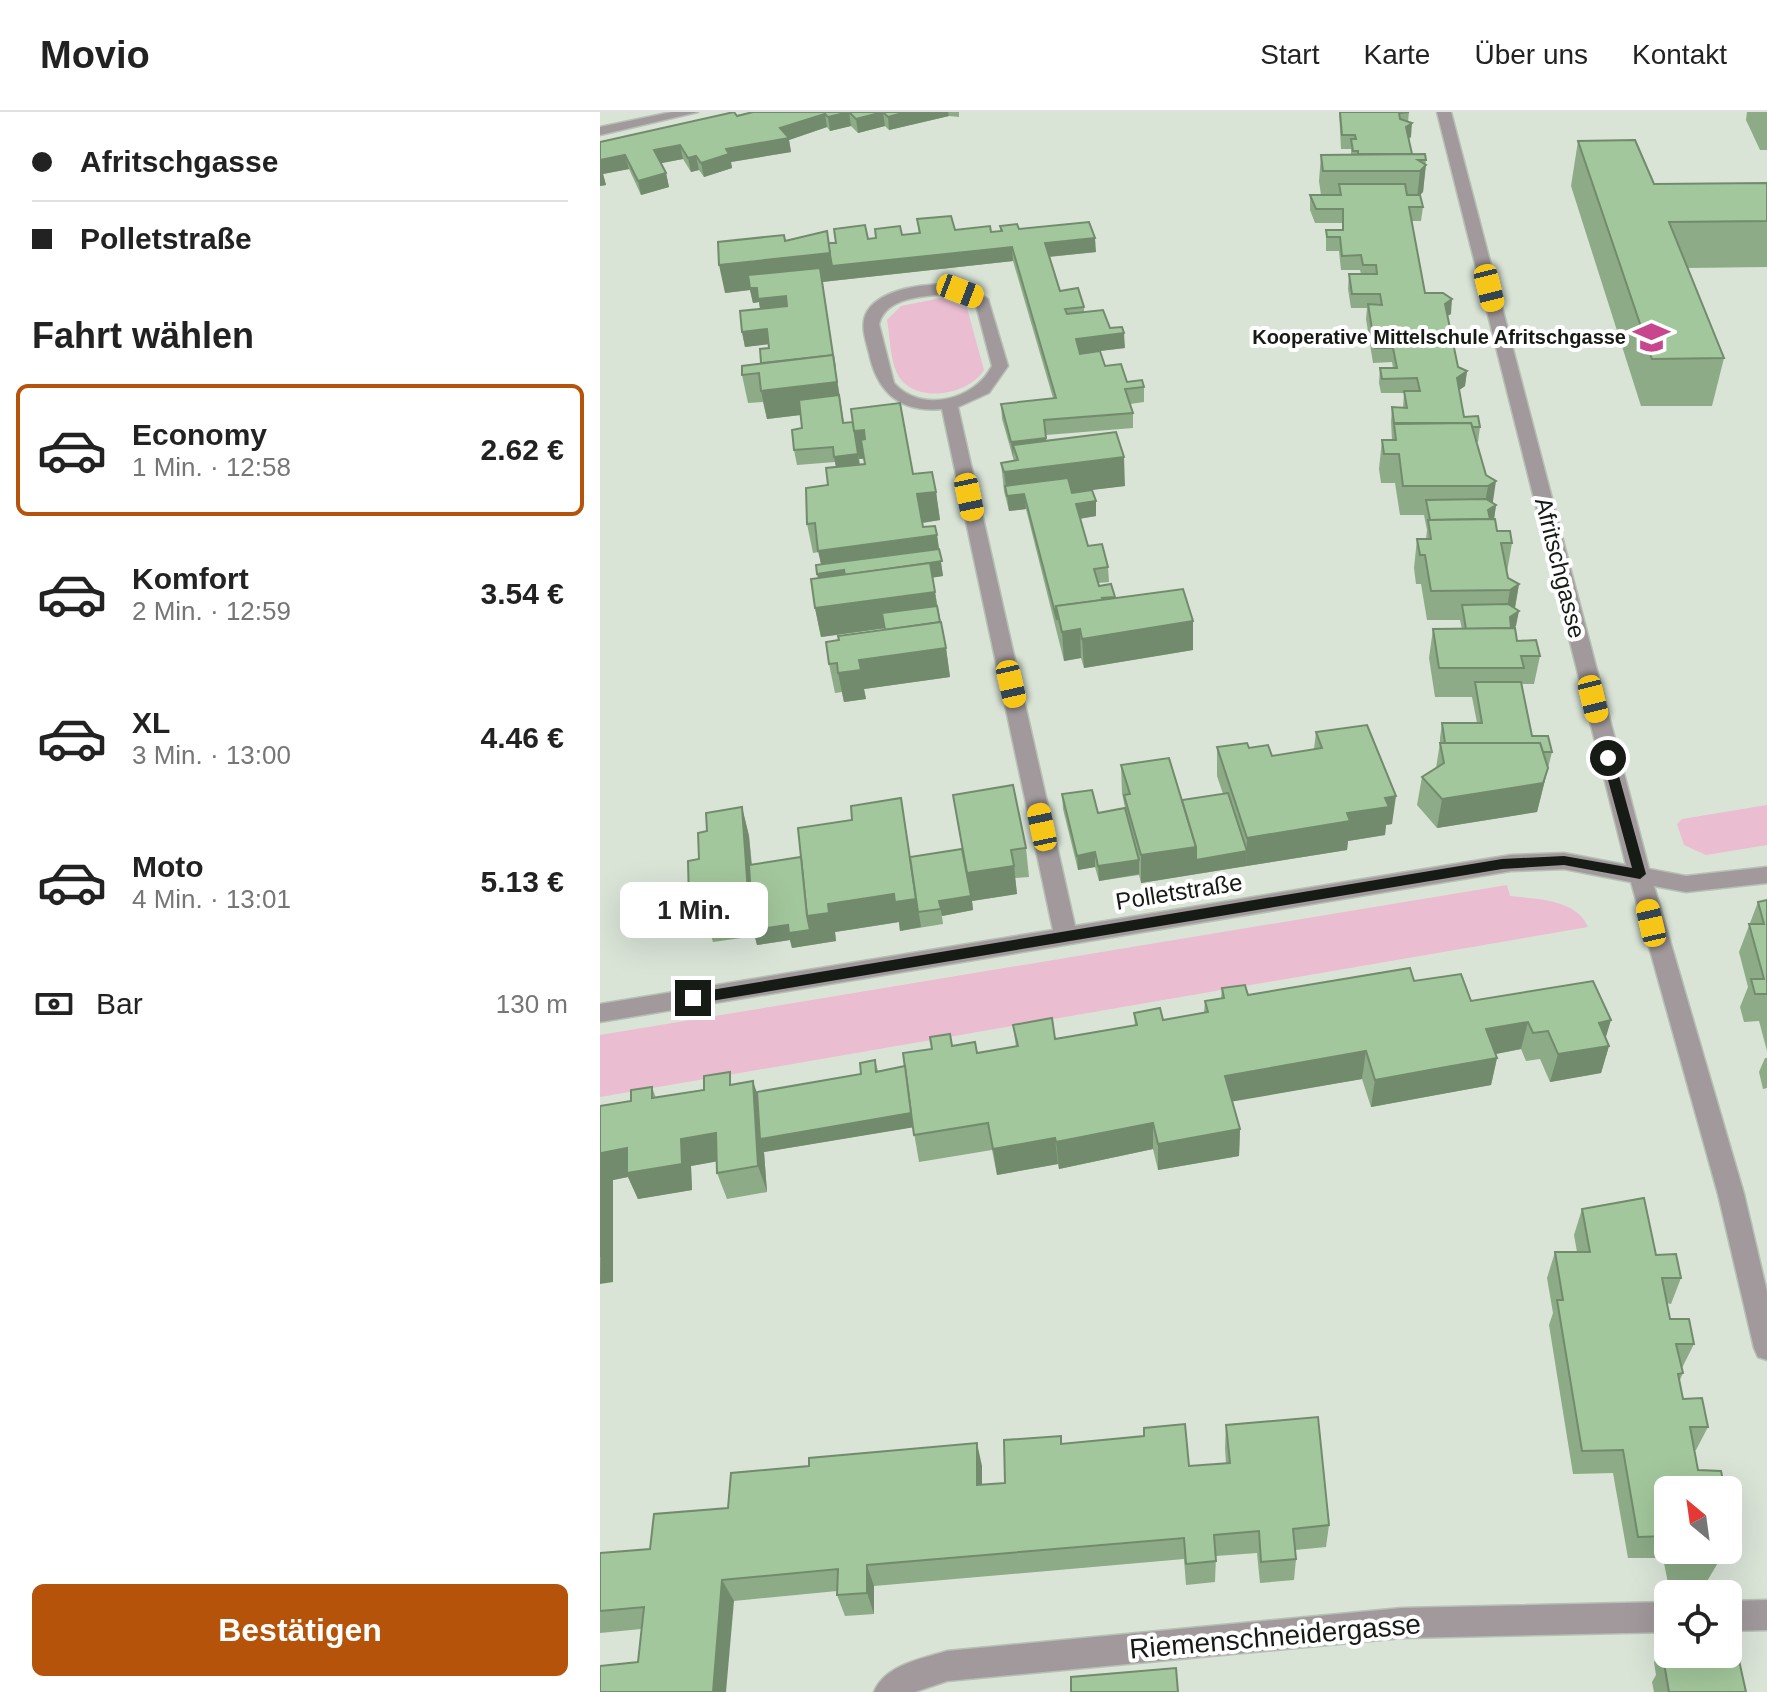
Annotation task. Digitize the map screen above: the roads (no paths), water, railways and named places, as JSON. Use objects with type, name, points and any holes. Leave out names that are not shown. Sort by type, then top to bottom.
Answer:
[{"type":"street","points":[[600,131],[691,112]]},
{"type":"street","name":"Afritschgasse","points":[[1444,112],[1640,874],[1731,1194],[1767,1348]]},
{"type":"street","points":[[944,289],[960,291],[983,302],[1000,366],[998,374],[979,392],[949,403],[907,400],[886,384],[871,323],[884,304],[911,294],[944,289]]},
{"type":"street","points":[[949,403],[1066,937]]},
{"type":"street","name":"Polletstraße","points":[[600,1013],[1511,863],[1564,861],[1686,884],[1767,875]]},
{"type":"street","points":[[1742,1616],[1767,1615]]},
{"type":"street","name":"Riemenschneidergasse","points":[[889,1692],[909,1678],[947,1666],[1402,1623],[1654,1617]]},
{"type":"place","name":"Kooperative Mittelschule Afritschgasse","points":[[1652,337]]}]
